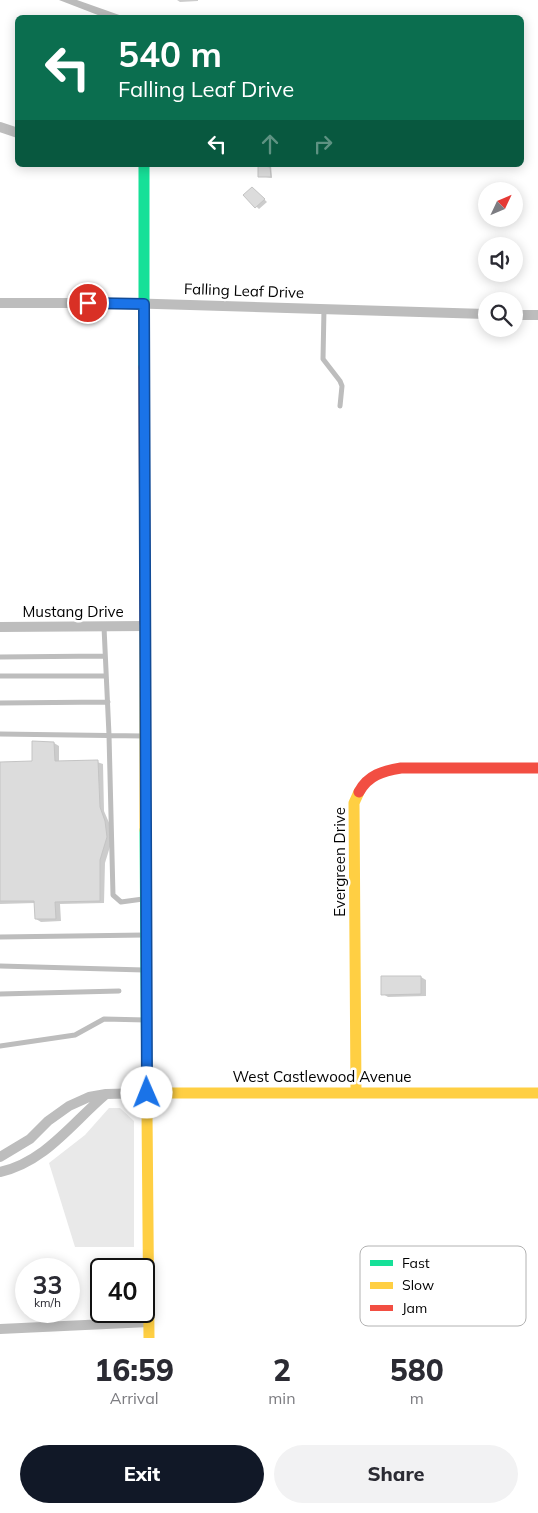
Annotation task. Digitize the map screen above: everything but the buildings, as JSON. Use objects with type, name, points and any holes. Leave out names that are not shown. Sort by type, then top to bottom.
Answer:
[{"type":"street","points":[[0,127],[15,132]]},
{"type":"street","points":[[144,167],[145,935],[148,1258]]},
{"type":"street","name":"Falling Leaf Drive","points":[[0,304],[144,304],[478,314]]},
{"type":"street","points":[[523,315],[538,315]]},
{"type":"street","name":"Mustang Drive","points":[[0,627],[146,626]]},
{"type":"street","name":"Evergreen Drive","points":[[356,1092],[354,803],[359,788],[379,772],[401,768],[538,768]]},
{"type":"street","name":"West Castlewood Avenue","points":[[0,1157],[30,1139],[48,1120],[69,1106],[89,1097],[106,1094],[538,1093]]},
{"type":"street","points":[[0,1172],[24,1163],[40,1154],[58,1140],[106,1094]]},
{"type":"street","points":[[0,1329],[128,1323]]},
{"type":"street","points":[[149,1323],[149,1338]]},
{"type":"lane","points":[[324,309],[323,359],[342,386],[340,406]]},
{"type":"lane","points":[[104,626],[113,895],[121,902],[145,898]]},
{"type":"lane","points":[[0,657],[106,656]]},
{"type":"lane","points":[[0,676],[106,676]]},
{"type":"lane","points":[[0,703],[108,702]]},
{"type":"lane","points":[[0,734],[146,736]]},
{"type":"lane","points":[[0,937],[145,935]]},
{"type":"lane","points":[[0,966],[146,970]]},
{"type":"lane","points":[[0,994],[119,992]]},
{"type":"lane","points":[[0,1046],[75,1035],[104,1019],[146,1020]]},
{"type":"shaded area","points":[[59,0],[77,0],[119,15],[98,15]]},
{"type":"shaded area","points":[[109,1108],[120,1108],[134,1121],[134,1247],[75,1247],[49,1163],[85,1135]]},
{"type":"traffic: fast","points":[[144,167],[144,367]]},
{"type":"traffic: fast","points":[[145,830],[147,1112]]},
{"type":"traffic: slow","points":[[145,623],[145,830]]},
{"type":"traffic: slow","points":[[356,1092],[354,803],[359,792]]},
{"type":"traffic: slow","points":[[147,1093],[538,1093]]},
{"type":"traffic: slow","points":[[147,1112],[149,1338]]},
{"type":"traffic: jam","points":[[144,367],[145,623]]},
{"type":"traffic: jam","points":[[359,792],[371,778],[401,768],[538,768]]},
{"type":"route","points":[[88,303],[144,304],[147,1093]]}]
